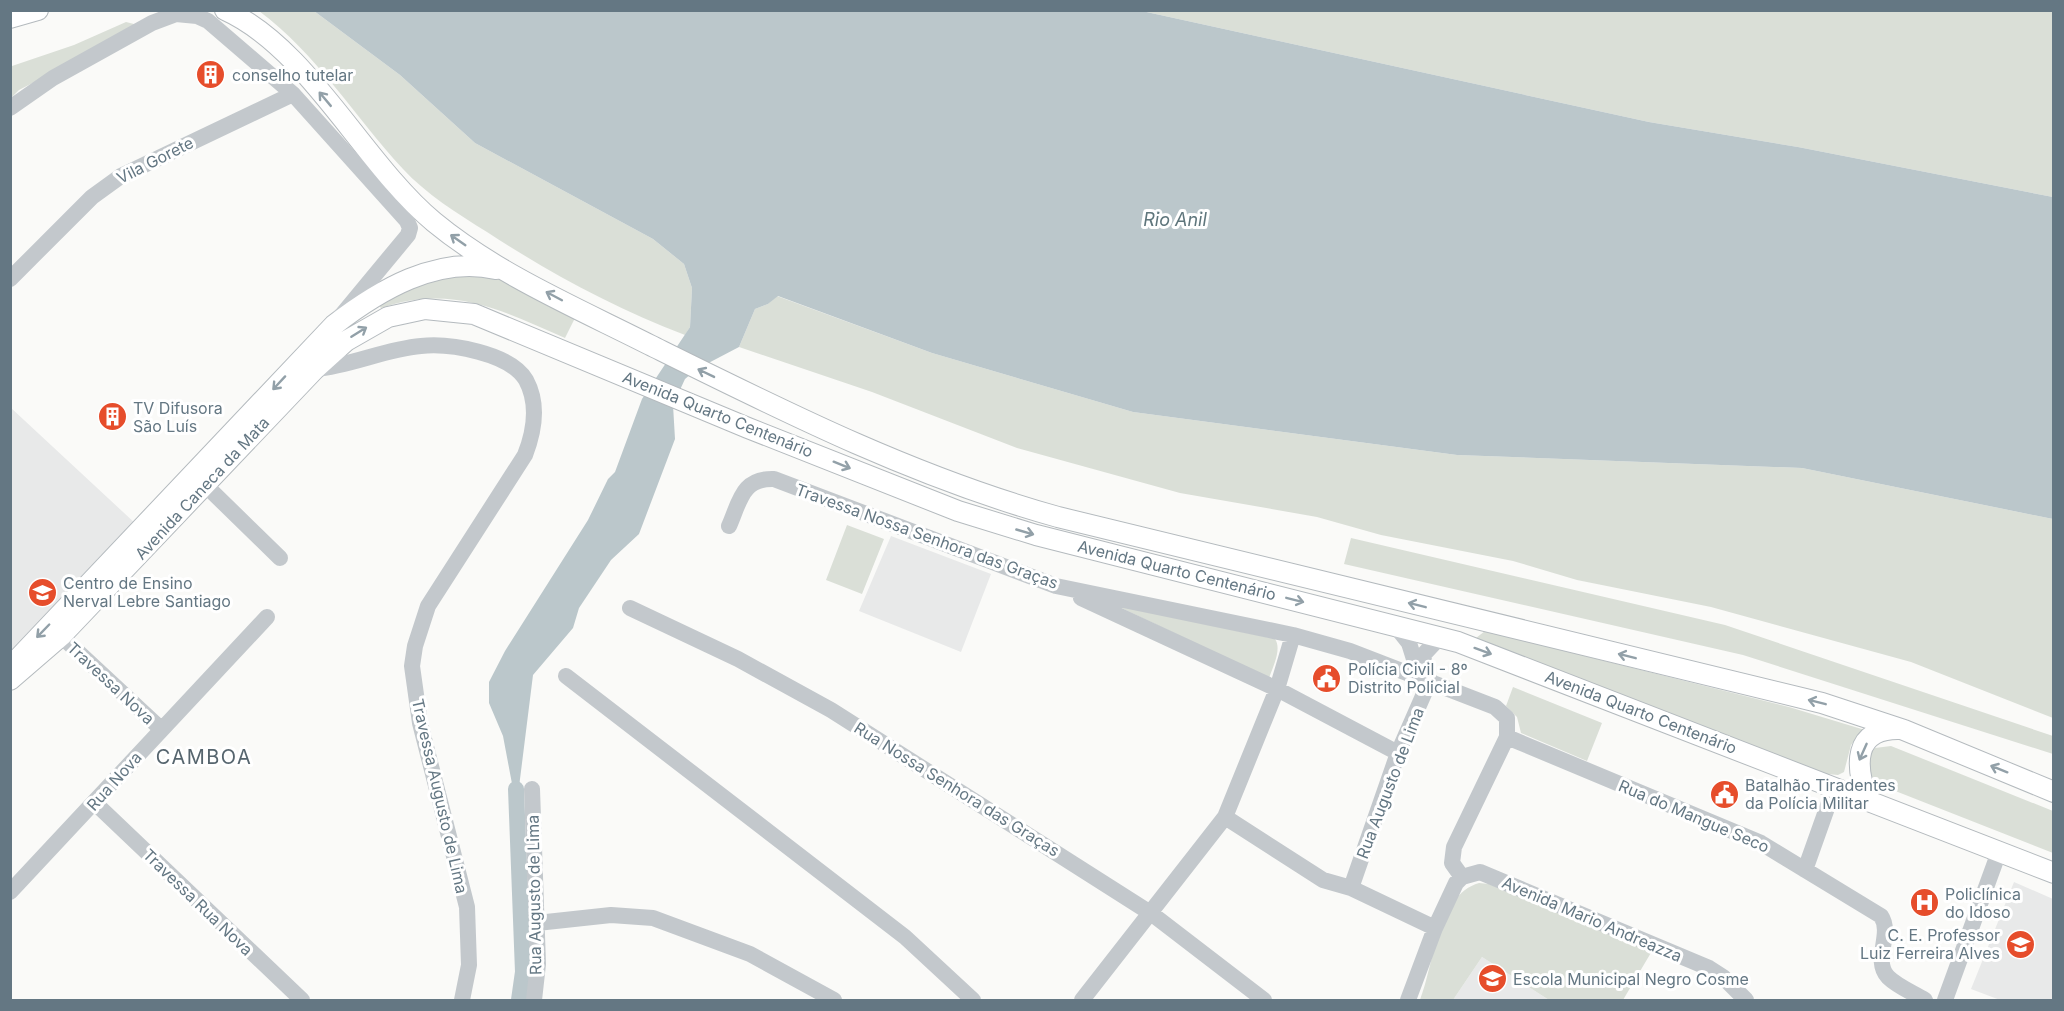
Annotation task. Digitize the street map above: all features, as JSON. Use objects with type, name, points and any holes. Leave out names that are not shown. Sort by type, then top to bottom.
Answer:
[{"type":"main road","points":[[10,18],[38,10]]},
{"type":"main road","points":[[225,10],[263,33],[287,54],[419,209],[463,243],[526,281]]},
{"type":"main road","name":"Avenida Caneca da Mata","points":[[12,674],[200,480],[308,364],[333,325],[380,295],[441,268],[466,265],[486,267],[526,281]]},
{"type":"main road","name":"Avenida Quarto Centenário","points":[[526,281],[758,399],[895,462],[1021,507],[1822,704],[1904,730],[2054,792]]},
{"type":"main road","name":"Avenida Quarto Centenário","points":[[308,364],[370,325],[388,317],[425,309],[474,314],[923,498],[1002,525],[1394,624],[1486,652],[2054,873]]},
{"type":"main road","name":"Avenida Caneca da Mata","points":[[12,674],[61,636],[200,480]]},
{"type":"main road","points":[[1868,800],[1859,777],[1858,765],[1863,748],[1882,731],[1904,730]]},
{"type":"street","points":[[10,108],[53,78],[152,23],[176,14],[196,16],[220,29],[293,94],[407,221],[410,228],[408,235],[333,325]]},
{"type":"street","name":"Vila Gorete","points":[[10,279],[92,197],[121,176],[293,94]]},
{"type":"street","name":"Travessa Augusto de Lima","points":[[308,364],[338,368],[353,361],[422,346],[447,346],[473,350],[511,366],[525,379],[531,394],[534,415],[532,436],[525,455],[428,606],[415,646],[412,666],[420,723],[467,907],[469,965],[462,1000]]},
{"type":"street","name":"Travessa Nossa Senhora das Graças","points":[[729,526],[746,487],[754,481],[774,479],[1056,586],[1293,635],[1350,651],[1425,678]]},
{"type":"street","points":[[200,480],[280,558]]},
{"type":"street","points":[[1056,586],[1277,689],[1398,753]]},
{"type":"street","name":"Rua Nossa Senhora das Graças","points":[[630,608],[738,659],[831,710],[1152,914],[1264,1000]]},
{"type":"street","name":"Rua Nova","points":[[10,892],[267,617]]},
{"type":"street","points":[[1394,624],[1409,643],[1425,678],[1500,710],[1508,724],[1507,737],[1454,847],[1452,863],[1462,877],[1453,889],[1435,928],[1408,1000]]},
{"type":"street","points":[[1082,1000],[1152,914],[1225,817],[1277,689],[1293,635]]},
{"type":"street","name":"Travessa Nova","points":[[61,636],[161,729]]},
{"type":"street","name":"Rua Augusto de Lima","points":[[1351,888],[1425,678],[1425,653],[1440,637]]},
{"type":"street","points":[[566,676],[905,937],[973,1000]]},
{"type":"street","name":"Rua do Mangue Seco","points":[[1507,737],[1761,843],[1881,916],[1885,925],[1883,969],[1890,979],[1925,1000]]},
{"type":"street","name":"Rua Augusto de Lima","points":[[532,789],[538,963],[534,1000]]},
{"type":"street","points":[[1805,870],[1832,794],[1839,789]]},
{"type":"street","name":"Travessa Rua Nova","points":[[94,802],[302,1000]]},
{"type":"street","points":[[1225,817],[1323,880],[1351,888],[1435,928]]},
{"type":"street","points":[[1945,1000],[1996,860],[2002,853]]},
{"type":"street","name":"Avenida Mario Andreazza","points":[[1462,877],[1471,873],[1487,874],[1709,968],[1723,977],[1746,1000]]},
{"type":"street","points":[[537,923],[611,915],[652,918],[750,954],[834,1000]]},
{"type":"shaded area","points":[[259,11],[314,11],[400,75],[475,143],[653,239],[684,264],[692,288],[690,327],[685,335],[633,313],[559,275],[476,225],[432,195],[412,178],[385,149],[299,46]]},
{"type":"shaded area","points":[[1142,11],[2053,11],[2053,197],[1798,147],[1649,122]]},
{"type":"shaded area","points":[[126,22],[134,24],[133,31],[19,90],[11,98],[10,62],[12,66],[74,45]]},
{"type":"shaded area","points":[[456,274],[496,277],[575,318],[565,338],[519,318],[475,304],[430,299],[406,301],[381,308],[377,303],[411,287]]},
{"type":"shaded area","points":[[777,296],[932,353],[1133,412],[1457,455],[1802,468],[2053,519],[2053,718],[1911,662],[1711,607],[1577,580],[1513,561],[1381,535],[1317,517],[1180,493],[1017,448],[872,392],[739,347],[755,309],[768,304]]},
{"type":"shaded area","name":"Centro de Ensino Nerval Lebre Santiago","points":[[10,407],[137,525],[10,659]]},
{"type":"shaded area","points":[[847,525],[884,539],[862,594],[826,580]]},
{"type":"shaded area","points":[[891,536],[991,574],[961,652],[859,611]]},
{"type":"shaded area","points":[[1351,538],[1725,625],[2053,736],[2053,754],[1743,655],[1344,564]]},
{"type":"shaded area","points":[[1115,605],[1275,639],[1278,648],[1269,678]]},
{"type":"shaded area","points":[[1485,631],[1789,707],[1865,730],[1851,745],[1844,772],[1838,775],[1827,774],[1476,638]]},
{"type":"shaded area","points":[[1513,687],[1602,723],[1587,761],[1521,733],[1517,717],[1506,706]]},
{"type":"shaded area","points":[[1891,746],[2053,811],[2053,853],[1875,783],[1871,779],[1865,761],[1875,748]]},
{"type":"shaded area","name":"C. E. Professor Luiz Ferreira Alves","points":[[2014,882],[2053,899],[2053,1000],[2000,1000],[1971,989]]},
{"type":"shaded area","points":[[1479,883],[1489,884],[1652,951],[1623,1000],[1549,1000],[1482,957],[1453,1000],[1420,1000],[1446,916],[1454,901],[1465,890]]},
{"type":"shaded area","name":"Escola Municipal Negro Cosme","points":[[1482,957],[1549,1000],[1453,1000]]},
{"type":"water","name":"Rio Anil","points":[[314,11],[1142,11],[1649,122],[1798,147],[2053,197],[2053,519],[1802,468],[1457,455],[1133,412],[932,353],[778,296],[768,304],[755,309],[739,347],[697,369],[685,379],[673,405],[675,439],[639,534],[611,560],[579,608],[573,628],[533,675],[519,787],[513,789],[503,736],[489,703],[489,682],[505,651],[588,520],[608,479],[615,472],[642,399],[690,327],[692,288],[684,264],[653,239],[475,143],[400,75]]},
{"type":"waterway","points":[[516,789],[523,972],[519,1000]]},
{"type":"place","name":"conselho tutelar","points":[[211,75]]},
{"type":"place","name":"TV Difusora São Luís","points":[[112,417]]},
{"type":"place","name":"Centro de Ensino Nerval Lebre Santiago","points":[[42,592]]},
{"type":"place","name":"Polícia Civil - 8º Distrito Policial","points":[[1327,678]]},
{"type":"place","name":"Batalhão Tiradentes da Polícia Militar","points":[[1724,794]]},
{"type":"place","name":"Policlínica do Idoso","points":[[1924,903]]},
{"type":"place","name":"C. E. Professor Luiz Ferreira Alves","points":[[2021,944]]},
{"type":"place","name":"Escola Municipal Negro Cosme","points":[[1492,979]]},
{"type":"district","name":"CAMBOA","points":[[204,757]]}]
